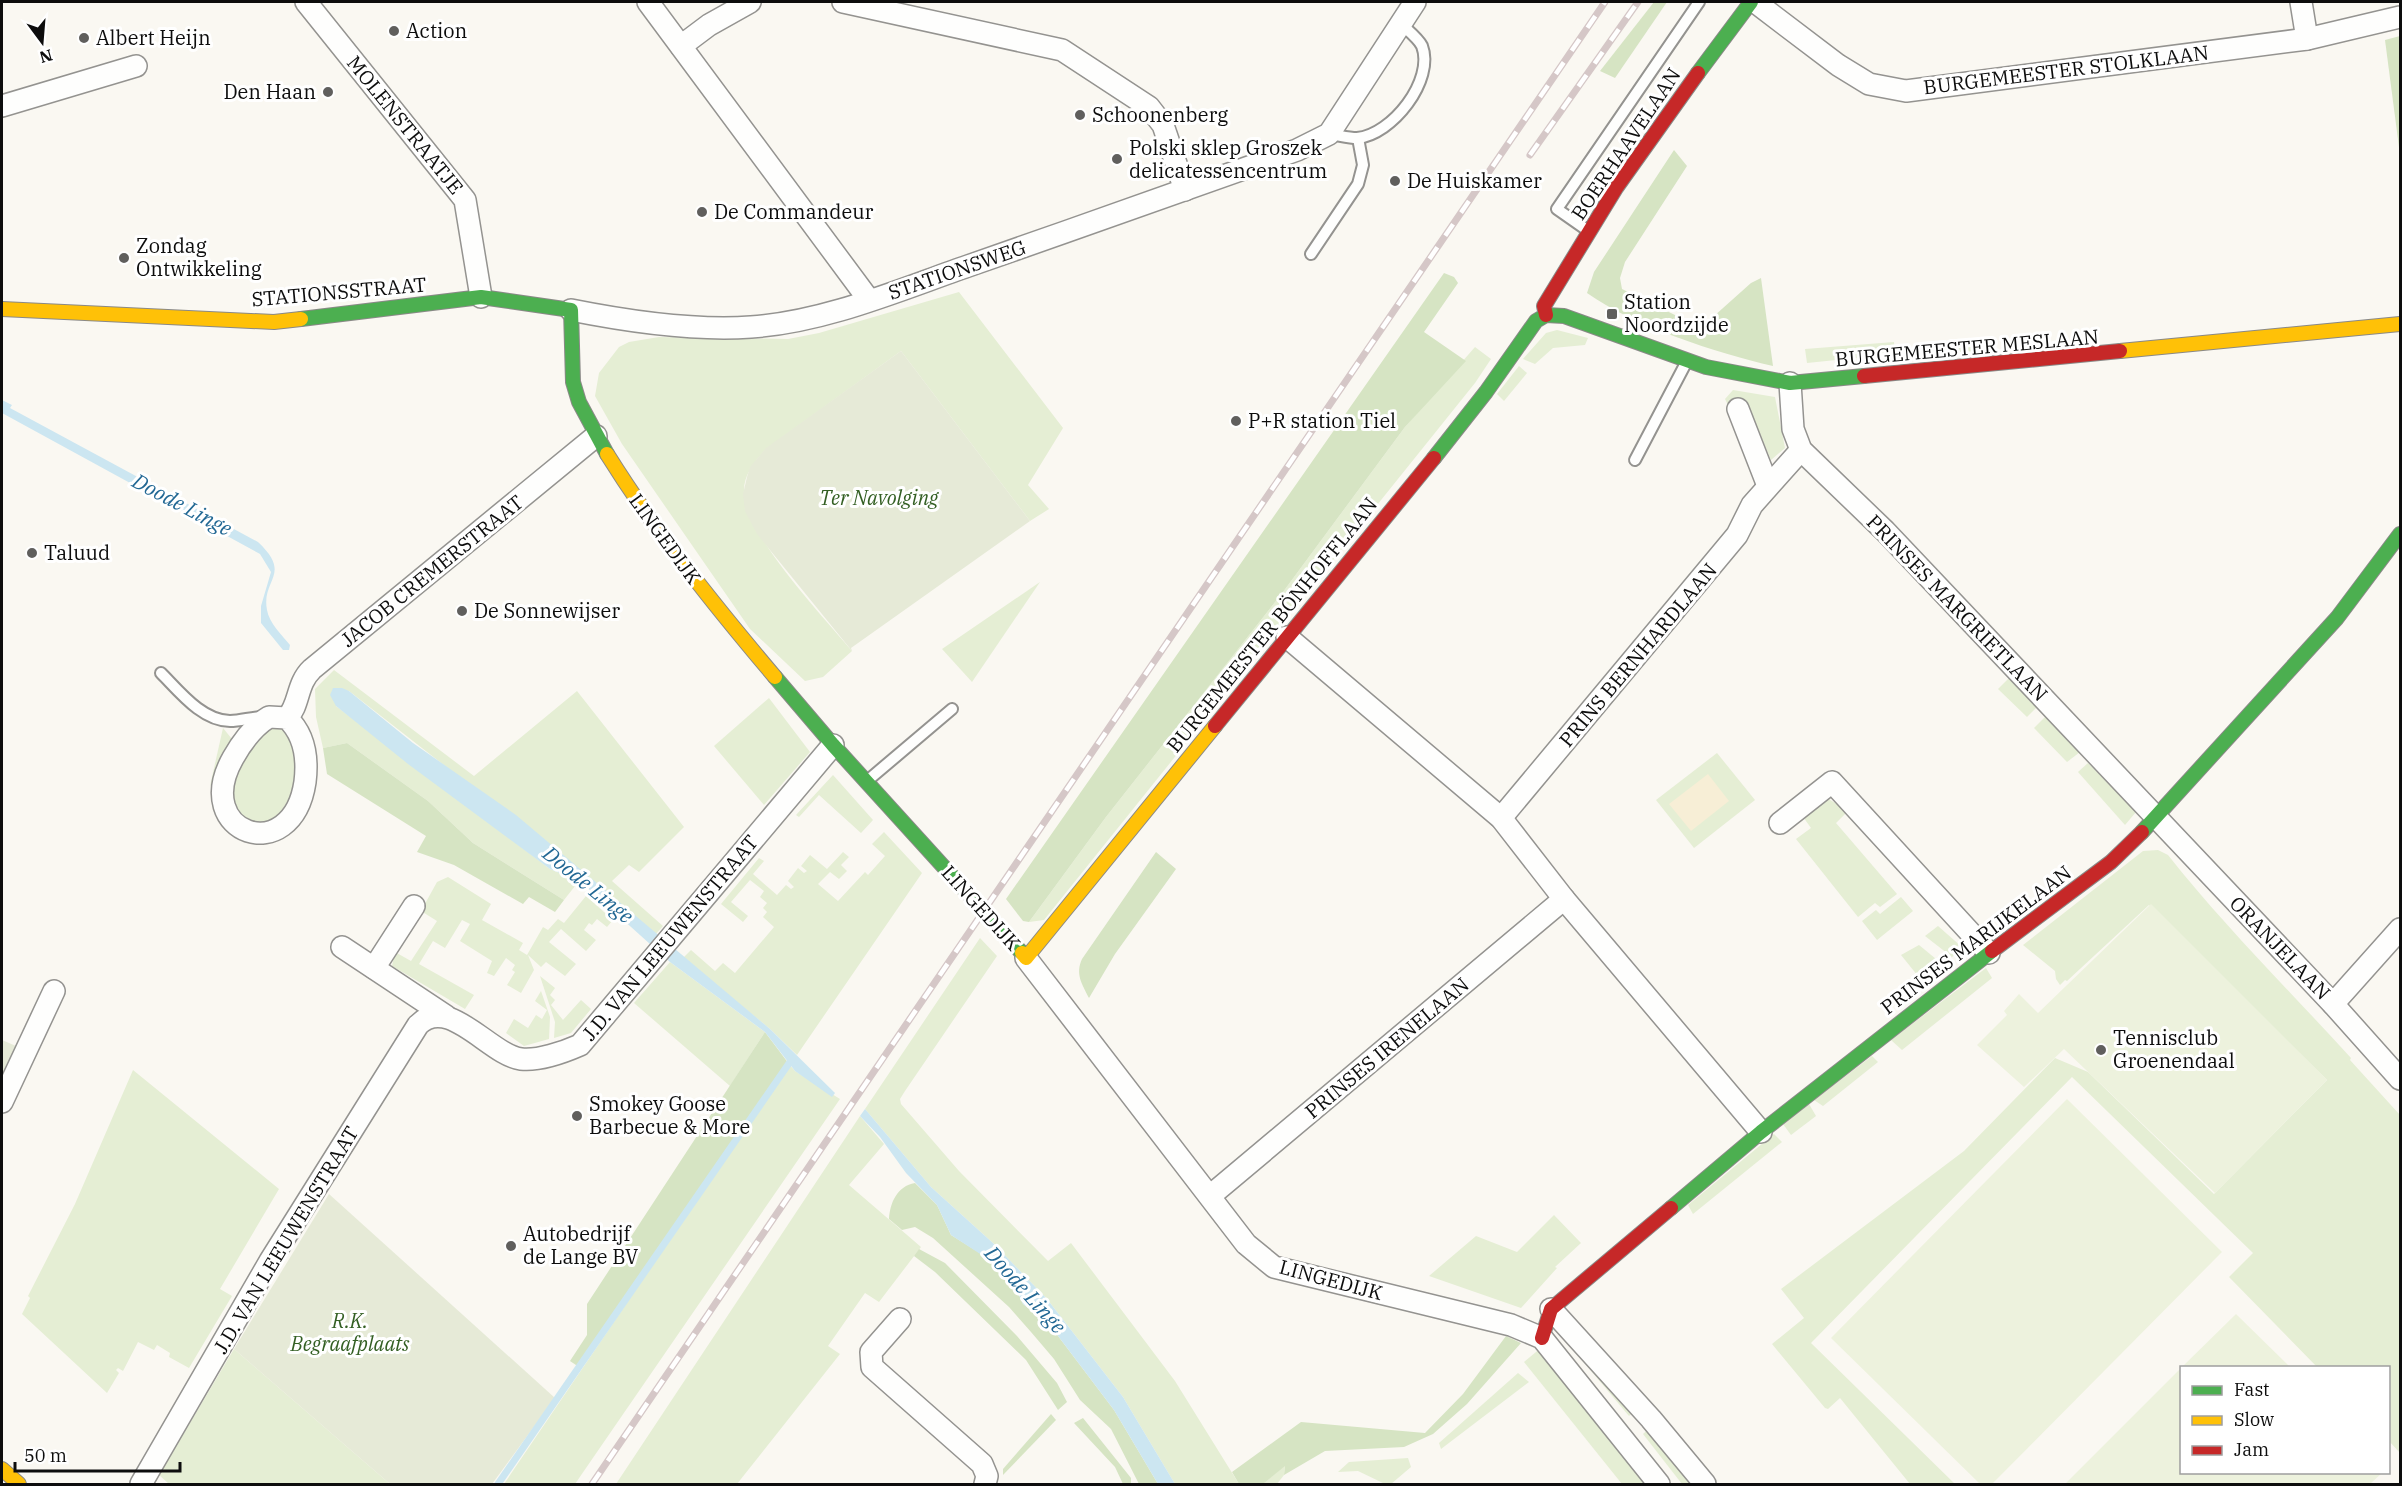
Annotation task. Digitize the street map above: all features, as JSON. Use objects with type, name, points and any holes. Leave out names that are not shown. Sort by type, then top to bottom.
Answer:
[{"type":"street","name":"MOLENSTRAATJE","points":[[306,2],[465,200],[481,297]]},
{"type":"street","points":[[648,2],[868,300]]},
{"type":"street","points":[[681,46],[709,25],[750,2]]},
{"type":"street","points":[[843,2],[1062,50],[1149,107],[1163,125],[1185,190]]},
{"type":"street","points":[[1329,134],[1414,2]]},
{"type":"street","name":"BOERHAAVELAAN","points":[[1546,315],[1544,306],[1589,232],[1677,101],[1753,2]]},
{"type":"street","name":"BURGEMEESTER STOLKLAAN","points":[[1753,2],[1838,65],[1869,84],[1906,91],[2307,39],[2400,17]]},
{"type":"street","points":[[2301,2],[2307,39]]},
{"type":"street","points":[[2,106],[136,66]]},
{"type":"street","name":"STATIONSWEG","points":[[570,310],[621,320],[750,327],[794,321],[868,300],[1185,190],[1297,150],[1329,134]]},
{"type":"street","name":"STATIONSSTRAAT","points":[[2,309],[274,322],[481,297],[570,310]]},
{"type":"street","name":"LINGEDIJK","points":[[570,310],[573,382],[579,402],[596,436],[638,504],[702,591],[833,745],[1026,958],[1246,1244],[1274,1267],[1511,1325],[1542,1338]]},
{"type":"street","name":"BURGEMEESTER MESLAAN","points":[[1546,315],[1564,316],[1712,369],[1790,383],[2400,324]]},
{"type":"street","name":"BURGEMEESTER BÖNHOFFLAAN","points":[[1026,958],[1486,392],[1536,321],[1546,315]]},
{"type":"street","name":"PRINSES MARGRIETLAAN","points":[[1790,383],[1793,429],[1801,450],[1885,531],[2156,819]]},
{"type":"street","points":[[1738,409],[1768,486]]},
{"type":"street","name":"JACOB CREMERSTRAAT","points":[[278,718],[299,731],[303,746],[304,788],[286,824],[275,831],[258,833],[245,830],[229,816],[222,798],[221,786],[239,749],[257,726],[292,712],[302,681],[312,669],[596,436]]},
{"type":"street","name":"PRINS BERNHARDLAAN","points":[[1501,818],[1737,535],[1752,506],[1801,450]]},
{"type":"street","name":"PRINSES MARIJKELAAN","points":[[1551,1309],[1761,1132],[1989,953],[2111,862],[2156,819],[2337,618],[2400,534]]},
{"type":"street","points":[[1287,637],[1501,818],[1564,899],[1761,1132]]},
{"type":"street","name":"J.D. VAN LEEUWENSTRAAT","points":[[342,947],[446,1016],[515,1058],[529,1059],[580,1045],[833,745]]},
{"type":"street","points":[[1780,823],[1832,782],[1989,953]]},
{"type":"street","name":"ORANJELAAN","points":[[2156,819],[2333,1004],[2400,1079]]},
{"type":"street","name":"PRINSES IRENELAAN","points":[[1209,1196],[1564,899]]},
{"type":"street","points":[[374,968],[414,906]]},
{"type":"street","points":[[2333,1004],[2400,929]]},
{"type":"street","points":[[2,1102],[54,991]]},
{"type":"street","name":"J.D. VAN LEEUWENSTRAAT","points":[[141,1485],[270,1262],[415,1029],[428,1017],[446,1016]]},
{"type":"street","points":[[1551,1309],[1542,1338],[1659,1485]]},
{"type":"street","points":[[1551,1309],[1651,1419],[1705,1485]]},
{"type":"street","points":[[900,1319],[871,1352],[872,1366],[982,1464],[987,1476],[985,1485]]},
{"type":"street","points":[[1626,1441],[1651,1419]]},
{"type":"street","points":[[2,1469],[19,1485]]},
{"type":"lane","points":[[1589,232],[1557,209],[1699,2]]},
{"type":"lane","points":[[1329,134],[1358,138],[1394,120],[1408,102],[1426,71],[1422,45],[1400,22]]},
{"type":"lane","points":[[1311,254],[1358,184],[1362,165],[1358,138]]},
{"type":"lane","points":[[1635,460],[1688,361]]},
{"type":"lane","points":[[161,673],[201,710],[216,718],[231,721],[278,718]]},
{"type":"lane","points":[[866,782],[952,709]]},
{"type":"green space","points":[[1654,2],[1667,2],[1615,78],[1600,71]]},
{"type":"green space","points":[[2400,36],[2400,155],[2385,40]]},
{"type":"green space","points":[[1674,150],[1687,166],[1625,262],[1620,278],[1622,289],[1677,316],[1704,325],[1751,283],[1761,278],[1773,366],[1676,337],[1628,316],[1587,293],[1594,272]]},
{"type":"green space","points":[[1444,273],[1454,277],[1458,283],[1424,332],[1466,361],[1405,427],[1283,592],[1106,817],[1029,922],[1023,921],[1006,899]]},
{"type":"green space","points":[[959,292],[1063,428],[1028,485],[1049,509],[1030,521],[901,351],[766,449],[754,463],[745,480],[744,493],[748,510],[757,530],[788,575],[852,651],[823,677],[805,681],[750,629],[622,444],[595,396],[599,373],[619,347],[629,342],[659,337],[788,339],[819,333]]},
{"type":"green space","points":[[1557,330],[1588,338],[1585,345],[1553,348],[1535,364],[1523,359],[1546,333]]},
{"type":"green space","points":[[1894,342],[1895,354],[1807,363],[1805,349]]},
{"type":"green space","points":[[1982,342],[1977,353],[1907,360],[1906,348]]},
{"type":"green space","points":[[1475,347],[1491,359],[1475,383],[1044,920],[1029,922],[1106,817],[1283,592],[1405,427]]},
{"type":"green space","name":"Ter Navolging","points":[[901,351],[1030,521],[851,648],[852,651],[757,534],[745,511],[743,494],[750,467],[766,448]]},
{"type":"green space","points":[[1519,366],[1527,373],[1504,401],[1497,394]]},
{"type":"green space","points":[[1733,390],[1775,397],[1785,448],[1771,460],[1747,403],[1730,409],[1725,399]]},
{"type":"green space","points":[[1040,582],[972,682],[942,649]]},
{"type":"green space","points":[[334,670],[474,776],[577,691],[684,827],[639,872],[629,865],[612,881],[663,926],[655,935],[605,891],[349,691],[336,706],[550,869],[579,881],[564,900],[473,843],[428,801],[347,743],[323,748],[316,717],[315,689]]},
{"type":"green space","points":[[2009,678],[2038,706],[2027,717],[1998,689]]},
{"type":"green space","points":[[769,698],[810,752],[764,805],[714,746]]},
{"type":"green space","points":[[2046,716],[2080,752],[2067,762],[2034,728]]},
{"type":"green space","points":[[272,726],[283,727],[291,741],[297,766],[297,777],[294,788],[272,824],[249,822],[232,805],[234,776],[254,742]]},
{"type":"green space","points":[[223,728],[236,744],[210,786]]},
{"type":"green space","points":[[347,743],[428,801],[473,843],[564,900],[555,912],[529,897],[523,904],[454,865],[417,852],[426,836],[327,774],[323,748]]},
{"type":"green space","points":[[1717,753],[1755,800],[1694,848],[1656,800]]},
{"type":"green space","points":[[2088,763],[2136,812],[2125,825],[2078,772]]},
{"type":"green space","points":[[833,775],[873,820],[861,833],[819,795],[799,817],[796,815]]},
{"type":"green space","points":[[1827,798],[1848,811],[1836,823],[1897,894],[1880,907],[1875,903],[1858,917],[1796,839],[1811,828],[1801,814]]},
{"type":"green space","points":[[884,832],[922,873],[797,1055],[770,1029],[683,958],[691,950],[715,971],[723,963],[735,973],[774,927],[763,917],[767,912],[763,908],[767,903],[760,897],[764,891],[750,880],[731,902],[748,916],[743,922],[721,904],[759,858],[764,861],[753,874],[777,895],[786,885],[791,889],[794,887],[788,881],[798,868],[804,873],[807,871],[801,866],[810,855],[827,869],[843,852],[849,857],[841,865],[847,871],[839,879],[830,872],[818,884],[838,901],[865,872],[868,875],[885,856],[872,844]]},
{"type":"green space","points":[[2158,850],[2168,855],[2212,908],[2351,1058],[2350,1060],[2400,1115],[2400,1453],[2390,1442],[2390,1366],[2316,1366],[2229,1277],[2253,1253],[2072,1077],[1811,1343],[1955,1484],[1910,1484],[1840,1398],[1828,1409],[1825,1408],[1772,1344],[1804,1318],[1781,1289],[1964,1151],[2055,1058],[2088,1072],[2214,1194],[2327,1080],[2149,905],[2060,985],[2055,971],[2023,945],[2143,851]]},
{"type":"green space","points":[[1156,852],[1176,869],[1115,954],[1089,998],[1079,974],[1082,959]]},
{"type":"green space","points":[[448,877],[491,904],[482,920],[523,943],[519,950],[527,955],[543,927],[548,930],[558,919],[564,923],[586,896],[613,920],[607,927],[597,919],[592,925],[589,923],[584,930],[596,940],[586,951],[561,929],[549,942],[576,964],[565,976],[546,962],[541,967],[528,955],[534,970],[521,993],[507,985],[515,972],[512,970],[515,965],[506,958],[494,976],[487,973],[492,961],[460,941],[470,924],[462,920],[445,948],[433,941],[419,964],[474,995],[465,1009],[392,966],[395,952],[411,961],[437,921],[421,911],[437,882]]},
{"type":"green space","points":[[1901,897],[1913,911],[1877,940],[1862,921],[1876,910],[1880,914]]},
{"type":"green space","points":[[2151,904],[2327,1080],[2215,1193],[2064,1049],[2024,1087],[1977,1045],[2007,1015],[2004,1011],[2019,994],[2038,1013]]},
{"type":"green space","points":[[1938,926],[1963,948],[1952,957],[1925,936]]},
{"type":"green space","points":[[980,938],[997,956],[905,1091],[900,1099],[901,1104],[959,1171],[1048,1261],[1071,1243],[1175,1381],[1239,1484],[1175,1484],[1123,1397],[1047,1299],[994,1244],[931,1187],[865,1109]]},
{"type":"green space","points":[[1919,945],[1936,959],[1918,976],[1901,955]]},
{"type":"green space","points":[[670,962],[765,1032],[730,1086],[634,1003]]},
{"type":"green space","points":[[1986,968],[1992,978],[1902,1050],[1891,1040]]},
{"type":"green space","points":[[540,976],[555,988],[550,995],[555,1000],[551,1005],[563,1020],[581,1000],[591,1009],[571,1033],[554,1038],[555,1022]]},
{"type":"green space","points":[[541,991],[550,1017],[549,1039],[524,1046],[506,1033],[514,1019],[528,1028],[536,1015],[542,1019],[547,1010],[535,1001]]},
{"type":"green space","points":[[765,1032],[789,1064],[579,1367],[570,1361],[587,1335],[587,1304]]},
{"type":"green space","points":[[2,1040],[16,1046],[2,1080]]},
{"type":"green space","points":[[1872,1056],[1878,1062],[1823,1106],[1814,1100]]},
{"type":"green space","points":[[789,1064],[795,1071],[840,1099],[575,1484],[504,1484]]},
{"type":"green space","points":[[133,1070],[279,1189],[220,1289],[232,1296],[189,1368],[169,1357],[170,1353],[157,1345],[154,1350],[138,1342],[123,1371],[118,1368],[116,1370],[119,1373],[107,1393],[22,1314],[30,1298],[28,1296],[75,1204]]},
{"type":"green space","points":[[2067,1099],[2222,1252],[1992,1484],[1980,1484],[1831,1338]]},
{"type":"green space","points":[[1809,1104],[1816,1116],[1791,1135],[1783,1124]]},
{"type":"green space","points":[[860,1116],[884,1144],[849,1185],[921,1247],[879,1302],[865,1293],[828,1346],[840,1354],[737,1484],[616,1484]]},
{"type":"green space","points":[[1774,1134],[1782,1142],[1693,1214],[1688,1205]]},
{"type":"green space","points":[[915,1183],[937,1205],[951,1235],[991,1260],[1012,1280],[1023,1304],[1049,1324],[1114,1410],[1158,1484],[1139,1484],[1111,1429],[1080,1400],[1054,1359],[1009,1307],[933,1238],[915,1227],[902,1230],[889,1219],[891,1207],[899,1191]]},
{"type":"green space","name":"R.K. Begraafplaats","points":[[329,1194],[555,1398],[492,1484],[390,1484],[234,1349]]},
{"type":"green space","points":[[1554,1215],[1581,1243],[1555,1267],[1557,1268],[1521,1308],[1429,1276],[1476,1236],[1517,1252]]},
{"type":"green space","points":[[919,1249],[945,1263],[1017,1336],[1057,1383],[1067,1402],[1058,1410],[1026,1360],[935,1272],[914,1256]]},
{"type":"green space","points":[[2236,1314],[2289,1366],[2183,1366]]},
{"type":"green space","points":[[1560,1334],[1638,1408],[1629,1416]]},
{"type":"green space","points":[[1506,1336],[1521,1343],[1467,1404],[1433,1434],[1404,1447],[1325,1451],[1284,1475],[1285,1466],[1263,1484],[1239,1484],[1232,1472],[1301,1422],[1425,1433],[1463,1394]]},
{"type":"green space","points":[[1542,1347],[1651,1484],[1622,1484],[1524,1362]]},
{"type":"green space","points":[[234,1349],[390,1484],[169,1484],[159,1475]]},
{"type":"green space","points":[[2180,1369],[2180,1474],[2381,1474],[2370,1484],[2065,1484]]},
{"type":"green space","points":[[1518,1373],[1529,1382],[1441,1449],[1439,1443]]},
{"type":"green space","points":[[1051,1414],[1056,1420],[1003,1475],[1003,1469]]},
{"type":"green space","points":[[1083,1418],[1131,1478],[1131,1484],[1123,1484],[1115,1467],[1074,1423]]},
{"type":"green space","points":[[1652,1426],[1699,1484],[1682,1484],[1643,1434]]},
{"type":"green space","points":[[1408,1458],[1411,1467],[1391,1484],[1385,1484],[1358,1471],[1338,1472],[1349,1462]]},
{"type":"green space","points":[[1285,1465],[1284,1475],[1277,1484],[1263,1484]]},
{"type":"sand","points":[[1708,774],[1729,801],[1691,831],[1669,804]]},
{"type":"water","name":"Doode Linge","points":[[2,400],[12,405],[10,408],[258,542],[268,553],[275,570],[266,600],[268,615],[276,629],[290,645],[289,650],[283,650],[261,623],[261,606],[271,572],[260,554],[2,413]]},
{"type":"water","name":"Doode Linge","points":[[333,688],[349,691],[413,743],[516,815],[770,1029],[835,1093],[832,1097],[795,1071],[765,1032],[670,962],[581,882],[550,869],[408,764],[336,706],[330,695]]},
{"type":"water","name":"Doode Linge","points":[[865,1109],[931,1187],[994,1244],[1047,1299],[1123,1397],[1175,1484],[1158,1484],[1114,1410],[1049,1324],[1023,1304],[1012,1280],[991,1261],[951,1235],[937,1205],[906,1173],[880,1137],[860,1116]]},
{"type":"waterway","points":[[498,1484],[792,1059]]},
{"type":"railway","points":[[592,1484],[1605,2]]},
{"type":"railway","points":[[1530,155],[1638,2]]},
{"type":"traffic: fast","points":[[1698,73],[1751,2]]},
{"type":"traffic: fast","points":[[301,319],[481,297],[571,310],[573,382],[579,402],[607,454]]},
{"type":"traffic: fast","points":[[1434,458],[1486,392],[1536,321],[1546,315],[1564,316],[1706,367],[1790,383],[1864,376]]},
{"type":"traffic: fast","points":[[2142,832],[2337,618],[2400,534]]},
{"type":"traffic: fast","points":[[775,677],[833,745],[1022,953]]},
{"type":"traffic: fast","points":[[1671,1208],[1761,1132],[1992,951]]},
{"type":"traffic: slow","points":[[2,309],[274,322],[301,319]]},
{"type":"traffic: slow","points":[[2120,351],[2400,324]]},
{"type":"traffic: slow","points":[[607,454],[687,569],[775,677]]},
{"type":"traffic: slow","points":[[1022,953],[1026,958],[1215,726]]},
{"type":"traffic: slow","points":[[2,1469],[19,1484]]},
{"type":"traffic: jam","points":[[1546,315],[1544,306],[1616,188],[1698,73]]},
{"type":"traffic: jam","points":[[1864,376],[2120,351]]},
{"type":"traffic: jam","points":[[1215,726],[1434,458]]},
{"type":"traffic: jam","points":[[1992,951],[2111,862],[2142,832]]},
{"type":"traffic: jam","points":[[1542,1338],[1551,1309],[1671,1208]]},
{"type":"place","name":"Action","points":[[394,31]]},
{"type":"place","name":"Albert Heijn","points":[[84,38]]},
{"type":"place","name":"Den Haan","points":[[328,92]]},
{"type":"place","name":"Schoonenberg","points":[[1080,115]]},
{"type":"place","name":"Polski sklep Groszek delicatessencentrum","points":[[1117,159]]},
{"type":"place","name":"De Huiskamer","points":[[1395,181]]},
{"type":"place","name":"De Commandeur","points":[[702,212]]},
{"type":"place","name":"Zondag Ontwikkeling","points":[[124,258]]},
{"type":"place","name":"Station Noordzijde","points":[[1612,314]]},
{"type":"place","name":"P+R station Tiel","points":[[1236,421]]},
{"type":"place","name":"Taluud","points":[[32,553]]},
{"type":"place","name":"De Sonnewijser","points":[[462,611]]},
{"type":"place","name":"Tennisclub Groenendaal","points":[[2101,1050]]},
{"type":"place","name":"Smokey Goose Barbecue & More","points":[[577,1116]]},
{"type":"place","name":"Autobedrijf de Lange BV","points":[[511,1246]]}]
